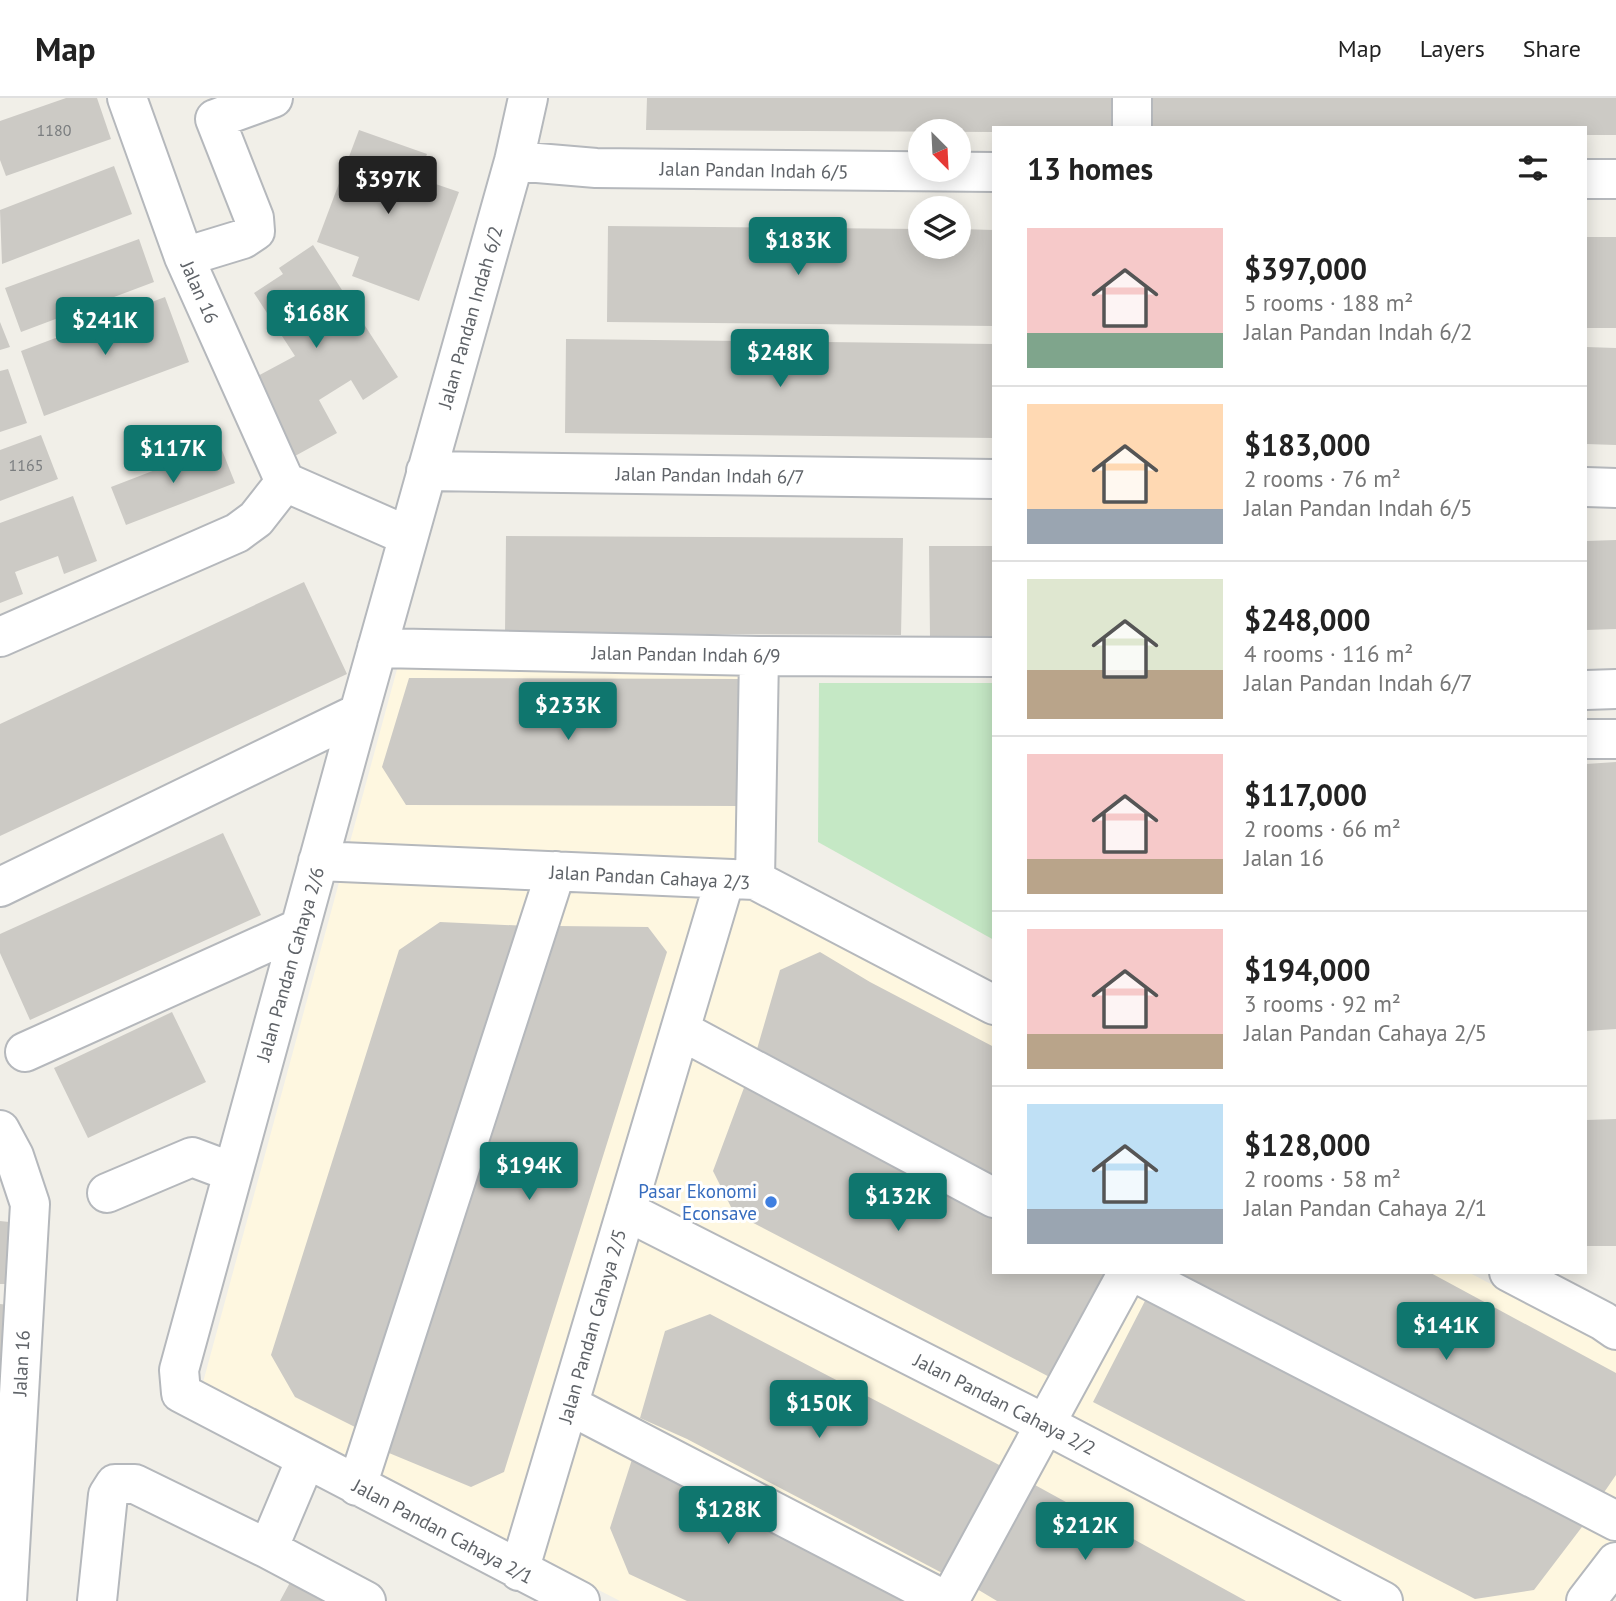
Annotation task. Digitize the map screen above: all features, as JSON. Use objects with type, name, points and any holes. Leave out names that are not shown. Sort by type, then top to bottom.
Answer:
[{"type":"street","name":"Jalan 16","points":[[127,98],[184,257],[285,482]]},
{"type":"street","points":[[184,257],[243,239],[255,231],[254,218],[211,108],[273,98]]},
{"type":"street","name":"Jalan Pandan Indah 6/2","points":[[408,536],[513,161],[528,98]]},
{"type":"street","points":[[1132,98],[1132,126]]},
{"type":"street","name":"Jalan Pandan Indah 6/5","points":[[513,161],[597,168],[992,172]]},
{"type":"street","points":[[1587,179],[1616,179]]},
{"type":"street","name":"Jalan Pandan Indah 6/7","points":[[426,471],[992,479]]},
{"type":"street","points":[[0,637],[237,533],[256,519],[285,482],[408,536]]},
{"type":"street","points":[[1587,488],[1616,488]]},
{"type":"street","name":"Jalan Pandan Cahaya 2/6","points":[[181,1393],[179,1370],[408,536]]},
{"type":"street","name":"Jalan Pandan Indah 6/9","points":[[377,648],[759,656],[992,657]]},
{"type":"street","name":"Jalan Pandan Cahaya 2/5","points":[[519,1571],[680,1030],[740,880],[759,656]]},
{"type":"street","points":[[1587,690],[1616,689]]},
{"type":"street","points":[[0,887],[359,713]]},
{"type":"street","points":[[1587,739],[1616,739]]},
{"type":"street","name":"Jalan Pandan Cahaya 2/3","points":[[318,861],[740,880],[992,1003]]},
{"type":"street","points":[[357,1486],[556,871]]},
{"type":"street","points":[[25,1052],[300,928]]},
{"type":"street","points":[[680,1030],[992,1197]]},
{"type":"street","name":"Jalan 16","points":[[0,1130],[14,1156],[30,1204],[8,1601]]},
{"type":"street","points":[[107,1194],[192,1157],[232,1172]]},
{"type":"street","name":"Jalan Pandan Cahaya 2/2","points":[[626,1211],[1043,1423],[1383,1601]]},
{"type":"street","points":[[569,1405],[947,1601],[1127,1274]]},
{"type":"street","points":[[1138,1274],[1616,1521]]},
{"type":"street","points":[[1513,1274],[1604,1321],[1616,1330]]},
{"type":"street","name":"Jalan Pandan Cahaya 2/1","points":[[181,1393],[580,1601]]},
{"type":"street","points":[[268,1549],[306,1460]]},
{"type":"street","points":[[97,1601],[108,1495],[115,1484],[135,1484],[268,1549],[366,1601]]},
{"type":"street","points":[[1586,1601],[1616,1562]]},
{"type":"shaded area","points":[[399,662],[750,669],[747,892],[992,1021],[992,1274],[1472,1274],[1616,1350],[1616,1540],[1569,1601],[620,1601],[202,1386]]},
{"type":"green space","points":[[819,683],[992,683],[992,939],[818,842]]},
{"type":"building","points":[[66,98],[97,98],[111,139],[6,176],[0,160],[0,121]]},
{"type":"building","points":[[647,98],[1121,98],[1121,126],[992,126],[992,132],[971,132],[971,119],[908,119],[908,132],[646,130]]},
{"type":"building","points":[[1153,98],[1616,98],[1616,135],[1587,135],[1587,126],[1153,126]]},
{"type":"building","points":[[359,130],[427,154],[418,178],[459,192],[419,301],[352,276],[359,257],[317,242]]},
{"type":"building","points":[[114,166],[132,214],[2,264],[0,210]]},
{"type":"building","points":[[608,226],[908,229],[908,259],[971,259],[971,229],[992,230],[992,326],[607,322]]},
{"type":"building","points":[[1587,237],[1616,237],[1616,328],[1587,328]]},
{"type":"building","points":[[139,239],[154,282],[21,332],[5,288]]},
{"type":"building","points":[[313,245],[398,377],[363,400],[351,380],[319,400],[337,433],[295,456],[252,379],[295,356],[254,293],[283,274],[279,268]]},
{"type":"building","points":[[165,297],[189,362],[44,416],[21,351]]},
{"type":"building","points":[[0,322],[10,347],[0,350]]},
{"type":"building","points":[[566,339],[992,344],[992,438],[565,433]]},
{"type":"building","points":[[1587,347],[1616,348],[1616,445],[1587,444]]},
{"type":"building","points":[[8,369],[27,423],[0,432],[0,371]]},
{"type":"building","points":[[41,435],[58,479],[0,501],[0,450]]},
{"type":"building","points":[[220,445],[235,483],[126,525],[111,487]]},
{"type":"building","points":[[73,496],[97,561],[64,574],[58,556],[15,572],[23,594],[0,603],[0,523]]},
{"type":"building","points":[[506,536],[903,538],[901,635],[505,633]]},
{"type":"building","points":[[1616,540],[1616,629],[1587,630],[1587,541]]},
{"type":"building","points":[[929,546],[992,546],[992,638],[930,638]]},
{"type":"building","points":[[304,582],[347,674],[0,836],[0,724]]},
{"type":"building","points":[[409,678],[741,679],[741,806],[406,805],[382,767]]},
{"type":"building","points":[[1616,762],[1616,1029],[1587,1031],[1587,764]]},
{"type":"building","points":[[223,833],[261,915],[30,1020],[0,953],[0,934]]},
{"type":"building","points":[[440,922],[529,926],[367,1433],[295,1397],[271,1355],[399,950]]},
{"type":"building","points":[[557,926],[648,927],[667,952],[504,1472],[471,1487],[389,1453],[491,1126]]},
{"type":"building","points":[[820,952],[870,982],[992,1046],[992,1181],[755,1056],[780,970]]},
{"type":"building","points":[[172,1012],[206,1082],[88,1138],[54,1068]]},
{"type":"building","points":[[745,1085],[992,1211],[992,1274],[1108,1274],[1061,1383],[734,1213],[713,1171]]},
{"type":"building","points":[[1616,1119],[1616,1246],[1587,1246],[1587,1120]]},
{"type":"building","points":[[0,1221],[9,1222],[7,1284],[0,1284]]},
{"type":"building","points":[[1168,1274],[1433,1274],[1616,1373],[1616,1475],[1596,1504]]},
{"type":"building","points":[[1147,1297],[1585,1523],[1534,1590],[1475,1599],[1122,1417],[1093,1402]]},
{"type":"building","points":[[0,1304],[10,1305],[4,1358],[0,1357]]},
{"type":"building","points":[[710,1314],[1003,1467],[946,1575],[687,1439],[640,1418],[665,1331]]},
{"type":"building","points":[[636,1447],[929,1601],[687,1601],[629,1574],[610,1528]]},
{"type":"building","points":[[1035,1485],[1246,1601],[997,1601],[977,1589]]},
{"type":"building","points":[[294,1575],[342,1601],[280,1601]]},
{"type":"place","name":"Pasar Ekonomi Econsave","points":[[771,1202]]}]
